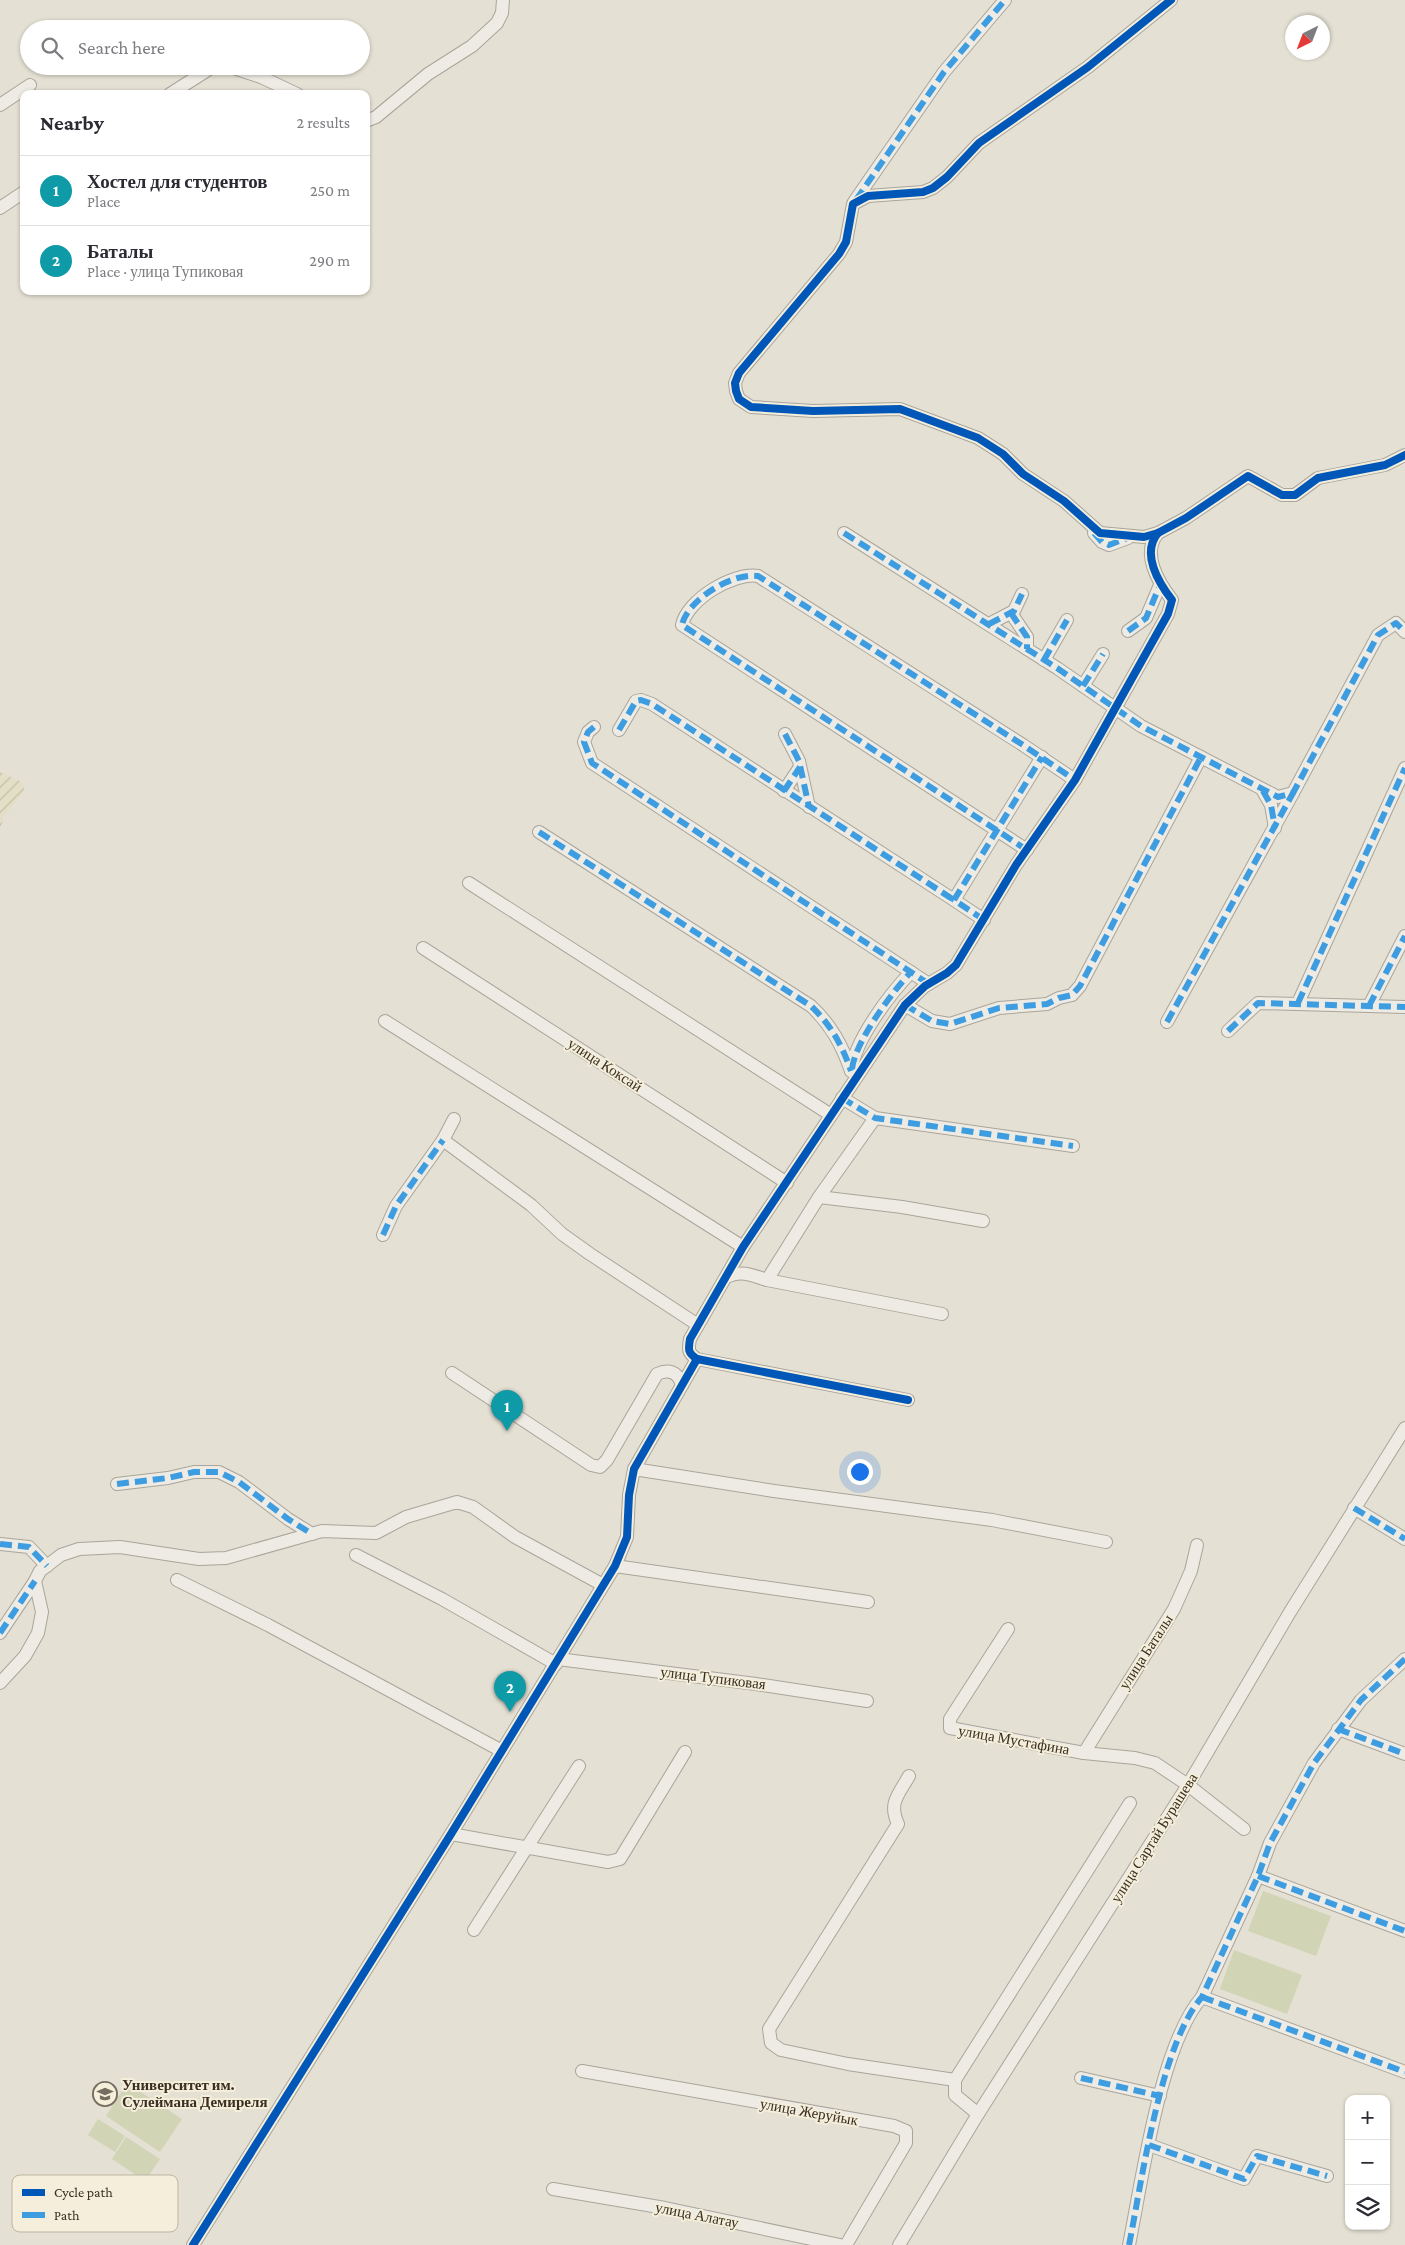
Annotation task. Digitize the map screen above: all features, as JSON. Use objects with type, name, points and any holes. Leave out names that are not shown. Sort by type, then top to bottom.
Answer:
[{"type":"street","points":[[370,119],[376,117],[428,74],[472,46],[497,23],[502,13],[503,0]]},
{"type":"street","points":[[1005,0],[944,72],[896,138],[853,204],[846,242],[839,254],[739,373],[735,383],[740,399],[751,407],[790,411],[840,412],[900,409],[978,438],[993,447],[1024,474],[1064,501],[1092,529],[1100,533],[1130,537],[1144,537],[1186,518],[1248,476],[1282,495],[1295,495],[1304,491],[1318,478],[1385,465],[1405,456]]},
{"type":"street","points":[[853,204],[868,196],[923,192],[933,188],[947,177],[979,143],[1088,67],[1171,0]]},
{"type":"street","points":[[176,90],[200,75]]},
{"type":"street","points":[[255,75],[289,90]]},
{"type":"street","points":[[22,90],[30,85]]},
{"type":"street","points":[[0,105],[20,92]]},
{"type":"street","points":[[0,208],[20,195]]},
{"type":"street","points":[[908,1400],[697,1359],[688,1350],[690,1340],[729,1276],[743,1247],[842,1098],[853,1076],[905,1006],[929,984],[956,964],[1027,850],[1075,780],[1176,598],[1160,585],[1154,567],[1151,546],[1152,540],[1158,532]]},
{"type":"street","points":[[844,533],[989,624],[1141,726],[1262,790],[1278,797],[1292,793]]},
{"type":"street","points":[[1027,850],[682,625],[690,606],[701,597],[738,577],[748,574],[758,576],[1075,780]]},
{"type":"street","points":[[1128,631],[1146,618],[1160,585]]},
{"type":"street","points":[[989,624],[1011,614],[1022,594]]},
{"type":"street","points":[[1011,614],[1027,637],[1027,649]]},
{"type":"street","points":[[1044,660],[1067,620]]},
{"type":"street","points":[[1167,1022],[1275,828],[1378,635],[1396,623],[1405,632]]},
{"type":"street","points":[[1083,686],[1103,654]]},
{"type":"street","points":[[619,730],[636,701],[641,700],[652,704],[984,920]]},
{"type":"street","points":[[594,728],[588,732],[584,742],[592,763],[929,984]]},
{"type":"street","points":[[785,734],[800,767],[809,807]]},
{"type":"street","points":[[954,900],[1042,757]]},
{"type":"street","points":[[905,1006],[932,1021],[950,1024],[1000,1008],[1047,1004],[1059,998],[1072,995],[1080,986],[1201,757]]},
{"type":"street","points":[[784,791],[800,767]]},
{"type":"street","points":[[1298,1003],[1405,768]]},
{"type":"street","points":[[1262,790],[1271,805],[1275,828]]},
{"type":"street","points":[[539,832],[811,1006],[825,1019],[837,1037],[853,1076]]},
{"type":"street","points":[[469,883],[831,1114]]},
{"type":"street","points":[[1369,1006],[1405,936]]},
{"type":"street","name":"улица Коксай","points":[[423,948],[787,1183]]},
{"type":"street","points":[[853,1076],[853,1057],[878,1015],[911,972]]},
{"type":"street","points":[[1228,1031],[1258,1003],[1405,1007]]},
{"type":"street","points":[[385,1020],[743,1247]]},
{"type":"street","points":[[842,1098],[876,1118],[1073,1146]]},
{"type":"street","points":[[767,1280],[819,1197],[876,1118]]},
{"type":"street","points":[[383,1234],[396,1206],[443,1140],[454,1119]]},
{"type":"street","points":[[443,1140],[531,1205],[562,1234],[698,1326]]},
{"type":"street","points":[[819,1197],[902,1207],[983,1221]]},
{"type":"street","points":[[729,1276],[736,1273],[748,1274],[767,1280],[942,1314]]},
{"type":"street","points":[[193,2245],[451,1834],[615,1566],[627,1537],[629,1495],[634,1469],[697,1359]]},
{"type":"street","points":[[452,1373],[592,1465],[600,1467],[607,1460],[656,1374],[665,1370],[673,1372],[681,1379],[682,1385]]},
{"type":"street","name":"улица Сартай Бурашева","points":[[899,2245],[978,2114],[1188,1785],[1354,1508],[1405,1428]]},
{"type":"street","points":[[634,1469],[774,1491],[992,1520],[1106,1542]]},
{"type":"street","points":[[117,1484],[168,1478],[194,1472],[219,1472],[239,1482],[288,1519],[312,1534]]},
{"type":"street","points":[[0,1633],[40,1571],[61,1555],[79,1549],[120,1547],[199,1559],[226,1558],[322,1531],[376,1533],[406,1517],[457,1502],[473,1507],[515,1537],[572,1566],[603,1586]]},
{"type":"street","points":[[1354,1508],[1405,1540]]},
{"type":"street","points":[[0,1544],[30,1547],[47,1566]]},
{"type":"street","name":"улица Баталы","points":[[1084,1753],[1174,1608],[1191,1571],[1197,1545]]},
{"type":"street","points":[[356,1555],[557,1662]]},
{"type":"street","points":[[615,1566],[868,1602]]},
{"type":"street","points":[[177,1580],[268,1625],[502,1751]]},
{"type":"street","points":[[0,1683],[25,1656],[38,1632],[42,1612],[35,1581]]},
{"type":"street","name":"улица Мустафина","points":[[1008,1629],[950,1719],[950,1728],[1084,1753],[1135,1758],[1155,1763],[1188,1785],[1244,1829]]},
{"type":"street","points":[[1129,2245],[1160,2096],[1181,2033],[1194,2007],[1202,1997],[1258,1876],[1270,1843],[1314,1763],[1338,1729],[1378,1682],[1405,1659]]},
{"type":"street","name":"улица Тупиковая","points":[[557,1662],[756,1684],[867,1701]]},
{"type":"street","points":[[1338,1729],[1405,1754]]},
{"type":"street","points":[[451,1834],[608,1862],[620,1859],[685,1752]]},
{"type":"street","points":[[474,1930],[579,1766]]},
{"type":"street","points":[[909,1776],[894,1802],[892,1813],[898,1824],[773,2022],[769,2029],[769,2036],[771,2044],[781,2050],[848,2064],[955,2080]]},
{"type":"street","points":[[978,2114],[955,2095],[955,2080],[1130,1803]]},
{"type":"street","points":[[1258,1876],[1405,1931]]},
{"type":"street","points":[[1202,1997],[1404,2068]]},
{"type":"street","name":"улица Жеруйык","points":[[582,2071],[894,2126],[906,2131],[906,2143],[846,2245]]},
{"type":"street","points":[[1081,2078],[1160,2096]]},
{"type":"street","points":[[1149,2146],[1244,2179],[1257,2156],[1327,2176]]},
{"type":"street","name":"улица Алатау","points":[[553,2189],[665,2208],[840,2245]]},
{"type":"shaded area","points":[[0,772],[18,780],[24,786],[24,791],[4,816],[0,830]]},
{"type":"green space","points":[[1263,1891],[1331,1916],[1316,1956],[1248,1931]]},
{"type":"green space","points":[[1234,1950],[1302,1975],[1287,2014],[1220,1989]]},
{"type":"green space","points":[[127,2083],[182,2119],[160,2152],[106,2116]]},
{"type":"green space","points":[[98,2119],[125,2136],[115,2152],[88,2135]]},
{"type":"green space","points":[[126,2137],[160,2159],[149,2175],[136,2175],[112,2159]]},
{"type":"marked path","points":[[856,200],[944,72],[1005,0]]},
{"type":"marked path","points":[[844,533],[1057,668],[1141,726],[1278,797],[1293,793],[1378,635],[1396,623],[1405,632]]},
{"type":"marked path","points":[[1094,533],[1102,542],[1109,545],[1130,537]]},
{"type":"marked path","points":[[1027,850],[682,625],[692,606],[724,583],[736,578],[758,576],[1075,780]]},
{"type":"marked path","points":[[1128,631],[1146,618],[1160,585]]},
{"type":"marked path","points":[[989,624],[1014,611],[1022,594]]},
{"type":"marked path","points":[[1011,613],[1027,637],[1027,649]]},
{"type":"marked path","points":[[1044,660],[1067,620]]},
{"type":"marked path","points":[[1083,686],[1103,654]]},
{"type":"marked path","points":[[619,730],[636,701],[641,700],[652,704],[954,900]]},
{"type":"marked path","points":[[594,727],[588,732],[584,742],[592,763],[929,984]]},
{"type":"marked path","points":[[785,734],[799,761],[809,807]]},
{"type":"marked path","points":[[984,920],[954,900],[1042,757]]},
{"type":"marked path","points":[[905,1005],[932,1021],[950,1024],[999,1008],[1047,1004],[1059,998],[1072,995],[1080,986],[1201,757]]},
{"type":"marked path","points":[[784,791],[800,767]]},
{"type":"marked path","points":[[1298,1003],[1405,768]]},
{"type":"marked path","points":[[1263,791],[1271,805],[1275,828]]},
{"type":"marked path","points":[[1167,1022],[1293,793]]},
{"type":"marked path","points":[[539,832],[811,1006],[835,1036],[851,1071]]},
{"type":"marked path","points":[[1369,1006],[1405,936]]},
{"type":"marked path","points":[[852,1069],[860,1045],[867,1032],[885,1004],[911,972]]},
{"type":"marked path","points":[[1228,1031],[1258,1003],[1405,1007]]},
{"type":"marked path","points":[[842,1098],[875,1118],[1073,1146]]},
{"type":"marked path","points":[[383,1235],[396,1206],[443,1140]]},
{"type":"marked path","points":[[117,1484],[168,1478],[194,1472],[219,1472],[239,1482],[288,1519],[312,1534]]},
{"type":"marked path","points":[[1354,1508],[1405,1539]]},
{"type":"marked path","points":[[0,1544],[29,1547],[47,1566]]},
{"type":"marked path","points":[[0,1633],[35,1581]]},
{"type":"marked path","points":[[1129,2245],[1155,2115],[1164,2080],[1187,2019],[1202,1997],[1258,1876],[1270,1843],[1314,1763],[1361,1700],[1405,1659]]},
{"type":"marked path","points":[[1338,1729],[1405,1754]]},
{"type":"marked path","points":[[1258,1876],[1405,1931]]},
{"type":"marked path","points":[[1202,1997],[1405,2072]]},
{"type":"marked path","points":[[1081,2078],[1160,2096]]},
{"type":"marked path","points":[[1149,2145],[1244,2179],[1257,2156],[1327,2176]]},
{"type":"cycle path","points":[[1171,0],[1088,67],[979,143],[947,177],[933,188],[923,192],[868,196],[853,204],[846,242],[839,254],[739,373],[735,383],[739,399],[751,407],[813,411],[900,409],[978,438],[1003,454],[1023,474],[1064,501],[1100,533],[1144,537],[1158,533],[1186,518],[1248,476],[1282,495],[1295,495],[1318,478],[1385,465],[1405,455]]},
{"type":"cycle path","points":[[908,1400],[697,1359],[689,1351],[690,1339],[743,1247],[905,1005],[925,986],[947,973],[956,965],[1016,865],[1075,780],[1168,614],[1172,600],[1157,576],[1151,558],[1153,541],[1158,533]]},
{"type":"cycle path","points":[[193,2245],[451,1834],[615,1566],[627,1537],[629,1495],[634,1469],[697,1359]]},
{"type":"place","name":"Хостел для студентов","points":[[507,1431]]},
{"type":"place","name":"Баталы","points":[[510,1712]]},
{"type":"place","name":"Университет им. Сулеймана Демиреля","points":[[105,2094]]}]
